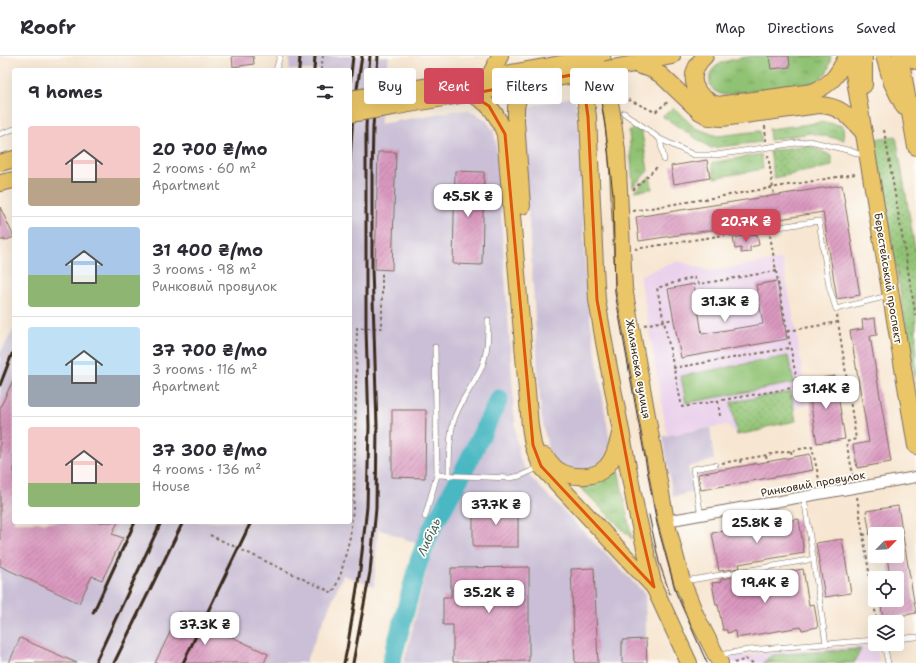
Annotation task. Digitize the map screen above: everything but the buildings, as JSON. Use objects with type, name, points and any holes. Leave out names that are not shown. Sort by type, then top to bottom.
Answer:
[{"type":"main road","points":[[489,77],[500,56]]},
{"type":"main road","points":[[562,71],[634,64],[672,56]]},
{"type":"main road","points":[[705,56],[698,63],[694,72],[695,84],[700,95],[708,102],[718,105],[812,92],[823,88],[832,81],[847,56]]},
{"type":"main road","name":"Берестейський проспект","points":[[851,56],[916,446]]},
{"type":"main road","name":"Берестейський проспект","points":[[864,56],[864,133]]},
{"type":"main road","points":[[884,56],[892,82],[912,124]]},
{"type":"main road","points":[[900,56],[916,147]]},
{"type":"main road","points":[[912,56],[916,61]]},
{"type":"main road","points":[[562,69],[601,59]]},
{"type":"main road","name":"Жилянська вулиця","points":[[601,59],[612,114],[617,151],[624,288],[666,522],[682,581],[696,616],[718,660]]},
{"type":"main road","points":[[580,62],[588,117],[597,300],[604,342],[636,510],[654,587],[689,663]]},
{"type":"main road","points":[[634,64],[651,69],[661,75],[700,112],[709,117],[722,118],[829,106],[845,113],[864,133]]},
{"type":"main road","points":[[416,95],[492,77]]},
{"type":"main road","points":[[352,99],[364,99]]},
{"type":"main road","points":[[484,102],[499,118],[505,134],[530,426],[533,445],[541,466],[654,587]]},
{"type":"main road","points":[[352,113],[382,104]]},
{"type":"main road","points":[[517,104],[516,121],[536,400],[540,434],[545,455],[558,470],[574,476],[596,474],[607,467],[614,456],[621,430]]},
{"type":"main road","points":[[4,174],[12,162]]},
{"type":"street","name":"Ринковий провулок","points":[[666,522],[916,477]]},
{"type":"lane","points":[[277,68],[280,56]]},
{"type":"lane","points":[[624,113],[660,139],[694,155],[716,155],[810,141],[851,151],[868,158]]},
{"type":"lane","points":[[0,134],[12,130]]},
{"type":"lane","points":[[660,139],[664,160]]},
{"type":"lane","points":[[732,234],[819,221],[829,286],[836,309],[891,295]]},
{"type":"lane","points":[[449,476],[450,441],[453,422],[463,398],[482,366],[487,350],[488,320]]},
{"type":"lane","points":[[425,517],[437,475],[435,347]]},
{"type":"lane","points":[[701,516],[693,469],[715,465]]},
{"type":"lane","points":[[437,475],[515,477],[541,466]]},
{"type":"lane","points":[[804,497],[826,644]]},
{"type":"lane","points":[[682,581],[814,559]]},
{"type":"lane","points":[[904,638],[916,637]]},
{"type":"lane","points":[[718,660],[748,650],[868,641]]},
{"type":"lane","points":[[885,651],[888,663]]},
{"type":"path","points":[[321,68],[323,56]]},
{"type":"path","points":[[628,100],[655,112],[672,100]]},
{"type":"path","points":[[765,126],[774,195]]},
{"type":"path","points":[[884,130],[916,317]]},
{"type":"path","points":[[631,191],[664,160]]},
{"type":"path","points":[[633,211],[855,174]]},
{"type":"path","points":[[769,229],[798,387],[682,407],[656,288],[694,277],[699,284],[776,271]]},
{"type":"path","points":[[635,249],[732,234]]},
{"type":"path","points":[[352,518],[354,498],[357,328],[382,328],[382,273]]},
{"type":"path","points":[[836,309],[856,439],[846,442],[856,488],[877,615]]},
{"type":"path","points":[[644,325],[674,319]]},
{"type":"path","points":[[787,331],[838,322]]},
{"type":"path","points":[[673,368],[790,348]]},
{"type":"path","points":[[718,401],[720,416]]},
{"type":"path","points":[[715,465],[812,447],[822,494]]},
{"type":"path","points":[[791,451],[792,457]]},
{"type":"path","points":[[766,456],[767,461]]},
{"type":"path","points":[[740,460],[741,466]]},
{"type":"path","points":[[210,535],[333,593],[341,573],[350,537],[351,524]]},
{"type":"path","points":[[863,535],[868,534]]},
{"type":"path","points":[[734,663],[745,658],[753,663]]},
{"type":"highlighted area","points":[[582,73],[588,117],[597,300],[636,509],[654,587],[541,466],[533,445],[505,134],[489,106],[470,94]]},
{"type":"shaded area","points":[[290,56],[389,56],[387,68],[364,68],[364,104],[383,104],[380,124],[452,111],[466,110],[475,113],[486,120],[493,130],[496,142],[516,436],[520,460],[531,478],[645,594],[647,663],[404,663],[432,549],[378,529],[374,586],[343,575],[305,663],[0,663],[0,353],[12,332],[12,524],[352,524],[352,68],[289,68]]},
{"type":"shaded area","points":[[570,97],[570,104],[576,104],[581,152],[586,293],[610,443],[603,460],[592,468],[576,472],[557,464],[548,449],[541,414],[524,145],[524,111],[539,104],[562,104],[562,99]]},
{"type":"shaded area","points":[[782,259],[796,329],[807,405],[794,408],[796,421],[766,427],[762,430],[737,435],[727,425],[667,435],[640,275],[678,261],[711,271]]},
{"type":"shaded area","points":[[710,428],[714,460],[688,467],[693,492],[673,497],[663,436]]},
{"type":"shaded area","points":[[868,646],[868,651],[877,651],[879,663],[726,663],[725,661],[730,657],[779,651]]},
{"type":"green space","points":[[752,56],[831,56],[830,65],[827,71],[823,77],[816,82],[725,95],[713,90],[710,82],[710,75],[713,69],[724,62]]},
{"type":"green space","points":[[674,108],[695,128],[717,136],[760,131],[762,142],[711,148],[662,116]]},
{"type":"green space","points":[[825,122],[843,126],[844,140],[810,133],[770,140],[769,129]]},
{"type":"green space","points":[[633,128],[642,133],[648,171],[633,187],[629,132]]},
{"type":"green space","points":[[896,136],[916,255],[916,384],[874,139]]},
{"type":"green space","points":[[808,145],[832,156],[832,166],[774,178],[770,151]]},
{"type":"green space","points":[[761,154],[763,169],[714,178],[712,163]]},
{"type":"green space","points":[[650,176],[652,189],[634,191]]},
{"type":"green space","points":[[788,356],[794,383],[686,403],[681,376]]},
{"type":"green space","points":[[791,392],[796,421],[737,435],[731,402]]},
{"type":"green space","points":[[617,464],[632,539],[575,482]]},
{"type":"green space","points":[[861,649],[854,663],[763,663],[772,655]]},
{"type":"waterway","name":"Либідь","points":[[391,663],[419,561],[431,530],[464,470],[499,399]]},
{"type":"tram line","points":[[594,56],[605,126],[613,194],[615,293],[657,524],[676,593],[707,663]]},
{"type":"tram line","points":[[649,515],[659,562],[670,594]]},
{"type":"railway","points":[[299,68],[300,56]]},
{"type":"railway","points":[[314,68],[315,56]]},
{"type":"railway","points":[[352,68],[353,56]]},
{"type":"railway","points":[[352,130],[362,56]]},
{"type":"railway","points":[[344,663],[360,570],[367,507],[369,426],[366,328],[366,128],[370,56]]},
{"type":"railway","points":[[353,663],[370,572],[376,508],[377,426],[372,268],[372,174],[373,127],[378,56]]},
{"type":"railway","points":[[0,385],[12,354]]},
{"type":"railway","points":[[93,613],[134,524]]},
{"type":"railway","points":[[95,663],[160,524]]},
{"type":"railway","points":[[114,663],[182,524]]},
{"type":"railway","points":[[183,663],[250,524]]}]
